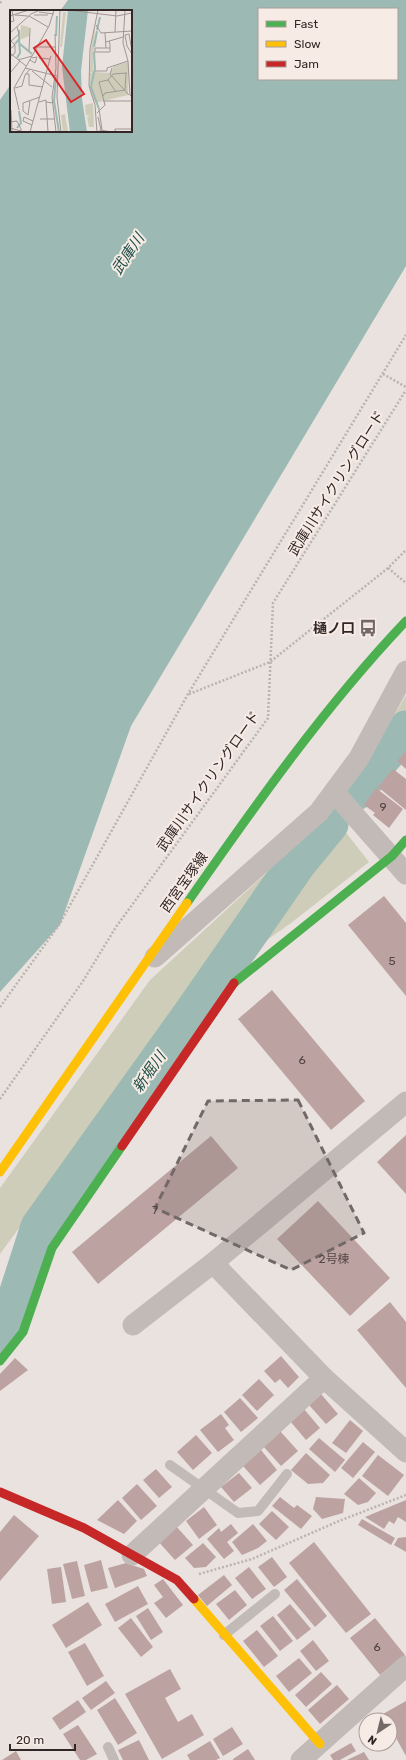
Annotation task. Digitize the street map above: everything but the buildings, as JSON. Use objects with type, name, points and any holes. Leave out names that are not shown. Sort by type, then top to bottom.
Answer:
[{"type":"street","name":"西宮宝塚線","points":[[0,1172],[234,836],[296,752],[383,645],[406,621]]},
{"type":"street","points":[[138,972],[319,812],[359,758],[406,671]]},
{"type":"street","points":[[334,792],[392,856],[406,874]]},
{"type":"street","points":[[0,1361],[23,1332],[52,1248],[232,984],[392,856],[406,840]]},
{"type":"street","points":[[133,1325],[213,1263],[406,1102]]},
{"type":"street","points":[[213,1263],[324,1378],[406,1452]]},
{"type":"street","points":[[132,1555],[324,1378]]},
{"type":"street","points":[[0,1492],[84,1528],[178,1580],[224,1635],[320,1744]]},
{"type":"street","points":[[301,1760],[406,1666]]},
{"type":"lane","points":[[170,1465],[238,1513],[258,1511],[287,1474]]},
{"type":"lane","points":[[224,1635],[275,1594]]},
{"type":"lane","points":[[108,1747],[114,1760]]},
{"type":"path","points":[[0,1007],[59,925],[188,694],[406,335]]},
{"type":"path","points":[[383,374],[406,389]]},
{"type":"path","name":"武庫川サイクリングロード","points":[[0,1099],[83,981],[116,927],[268,718],[273,603],[406,389]]},
{"type":"path","points":[[188,694],[270,662],[388,568],[406,550]]},
{"type":"path","points":[[388,568],[406,583]]},
{"type":"path","points":[[178,1580],[252,1559],[339,1521],[406,1496]]},
{"type":"highlighted area","points":[[298,1100],[364,1233],[291,1270],[155,1208],[208,1101]]},
{"type":"green space","points":[[406,695],[406,719],[405,721],[395,714]]},
{"type":"green space","points":[[340,825],[369,862],[291,923],[191,994],[0,1254],[0,1188],[150,980],[287,854],[293,860],[265,898],[273,906]]},
{"type":"water","name":"武庫川","points":[[68,0],[406,0],[406,266],[131,726],[60,925],[0,992],[0,100],[10,85],[10,132],[132,132],[132,10],[61,10]]},
{"type":"waterway","name":"新堀川","points":[[354,792],[406,730]]},
{"type":"waterway","name":"新堀川","points":[[0,1336],[8,1326],[40,1227],[193,1013],[297,863],[329,824]]},
{"type":"traffic: fast","points":[[187,903],[291,758],[347,687],[406,621]]},
{"type":"traffic: fast","points":[[234,983],[392,856],[406,840]]},
{"type":"traffic: fast","points":[[0,1361],[23,1332],[52,1248],[122,1146]]},
{"type":"traffic: slow","points":[[0,1172],[187,903]]},
{"type":"traffic: slow","points":[[194,1599],[320,1744]]},
{"type":"traffic: jam","points":[[122,1146],[234,983]]},
{"type":"traffic: jam","points":[[0,1492],[84,1528],[177,1580],[194,1599]]},
{"type":"place","name":"樋ノ口","points":[[368,628]]}]
